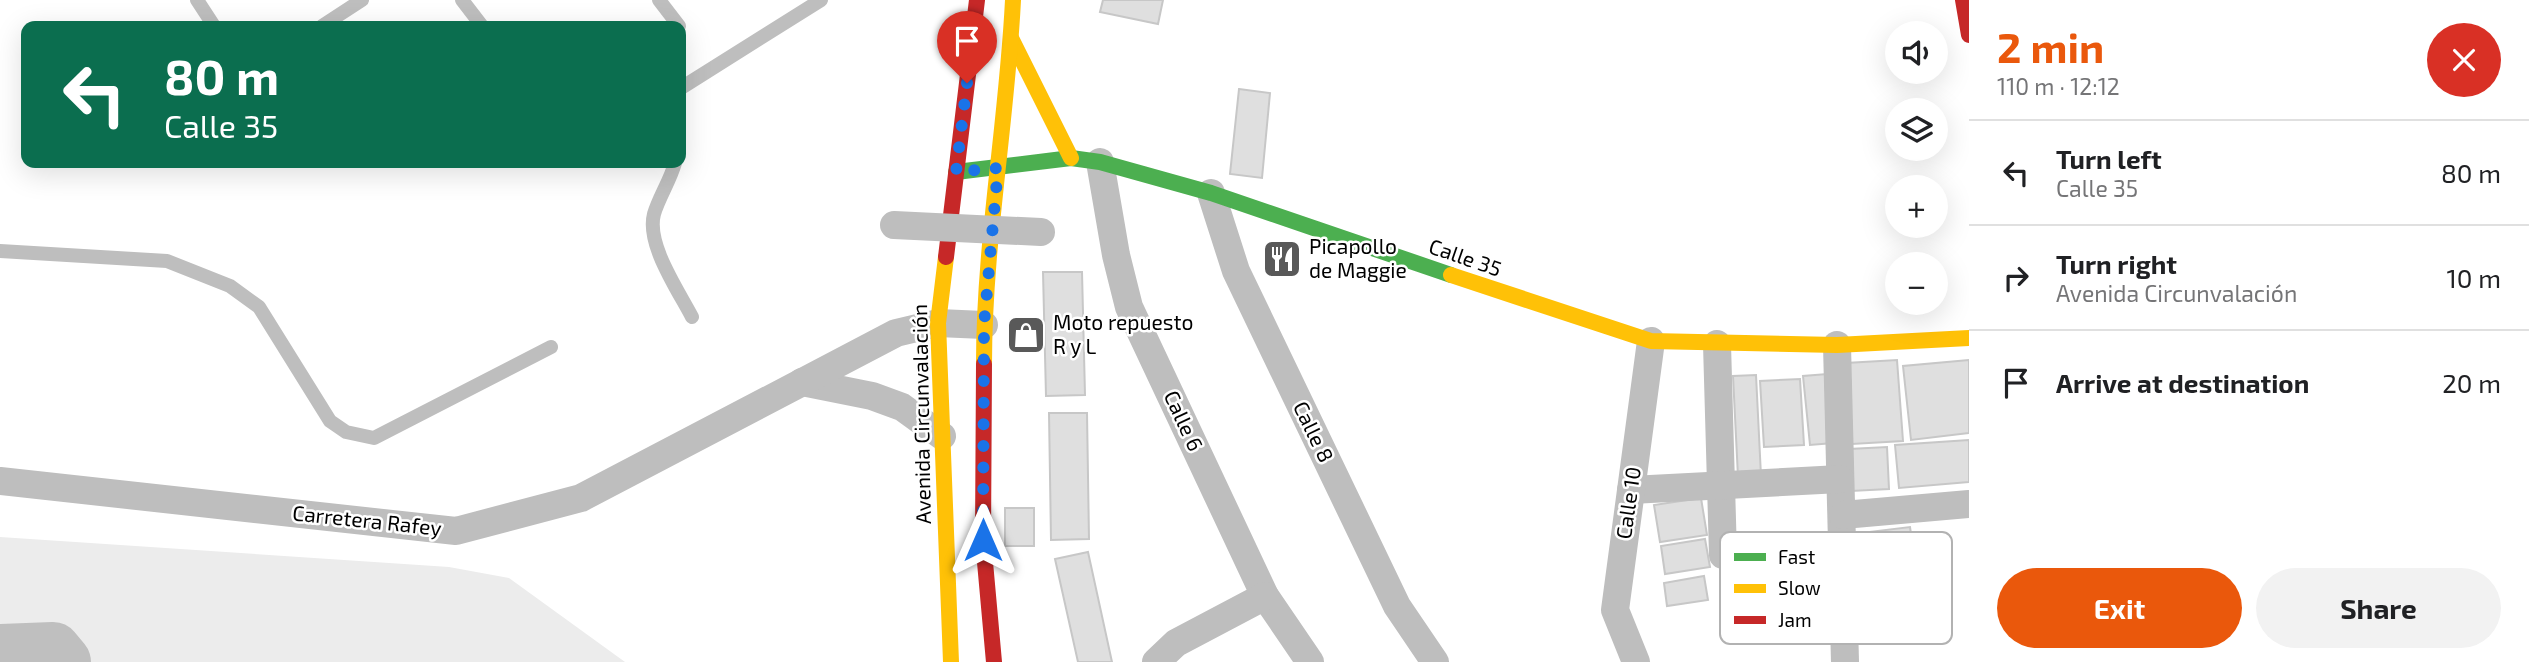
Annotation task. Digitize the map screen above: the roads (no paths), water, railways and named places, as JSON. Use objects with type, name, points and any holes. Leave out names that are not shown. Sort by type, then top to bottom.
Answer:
[{"type":"main road","name":"Avenida Circunvalación","points":[[951,662],[938,323],[976,0]]},
{"type":"main road","points":[[994,662],[983,540],[984,325],[1013,0]]},
{"type":"main road","points":[[1963,0],[1969,34]]},
{"type":"main road","points":[[1011,38],[1071,158]]},
{"type":"main road","name":"Calle 35","points":[[956,172],[1071,158],[1100,162],[1211,193],[1515,298],[1651,341],[1837,345],[1969,338]]},
{"type":"street","name":"Calle 6","points":[[1100,162],[1116,255],[1129,307],[1265,596],[1310,662]]},
{"type":"street","name":"Calle 8","points":[[1211,193],[1236,271],[1397,606],[1435,662]]},
{"type":"street","points":[[894,225],[1041,232]]},
{"type":"street","name":"Carretera Rafey","points":[[0,481],[456,531],[581,498],[896,333],[938,323],[984,325]]},
{"type":"street","name":"Calle 10","points":[[1636,662],[1615,610],[1651,341]]},
{"type":"street","points":[[1717,344],[1722,532]]},
{"type":"street","points":[[1837,345],[1843,532]]},
{"type":"street","points":[[802,382],[872,396],[902,407],[942,436]]},
{"type":"street","points":[[1631,489],[1840,479]]},
{"type":"street","points":[[1843,515],[1969,505]]},
{"type":"street","points":[[1156,662],[1176,643],[1265,596]]},
{"type":"street","points":[[1845,644],[1845,662]]},
{"type":"lane","points":[[197,0],[211,21]]},
{"type":"lane","points":[[330,21],[362,0]]},
{"type":"lane","points":[[462,0],[478,21]]},
{"type":"lane","points":[[659,0],[675,21]]},
{"type":"lane","points":[[686,85],[821,0]]},
{"type":"lane","points":[[674,168],[654,213],[652,231],[658,250],[692,317]]},
{"type":"lane","points":[[0,251],[167,261],[230,286],[259,307],[330,421],[346,432],[374,438],[551,347]]},
{"type":"waterway","points":[[0,652],[53,650],[63,662]]},
{"type":"place","name":"Picapollo de Maggie","points":[[1282,259]]},
{"type":"place","name":"Moto repuesto R y L","points":[[1026,335]]}]
